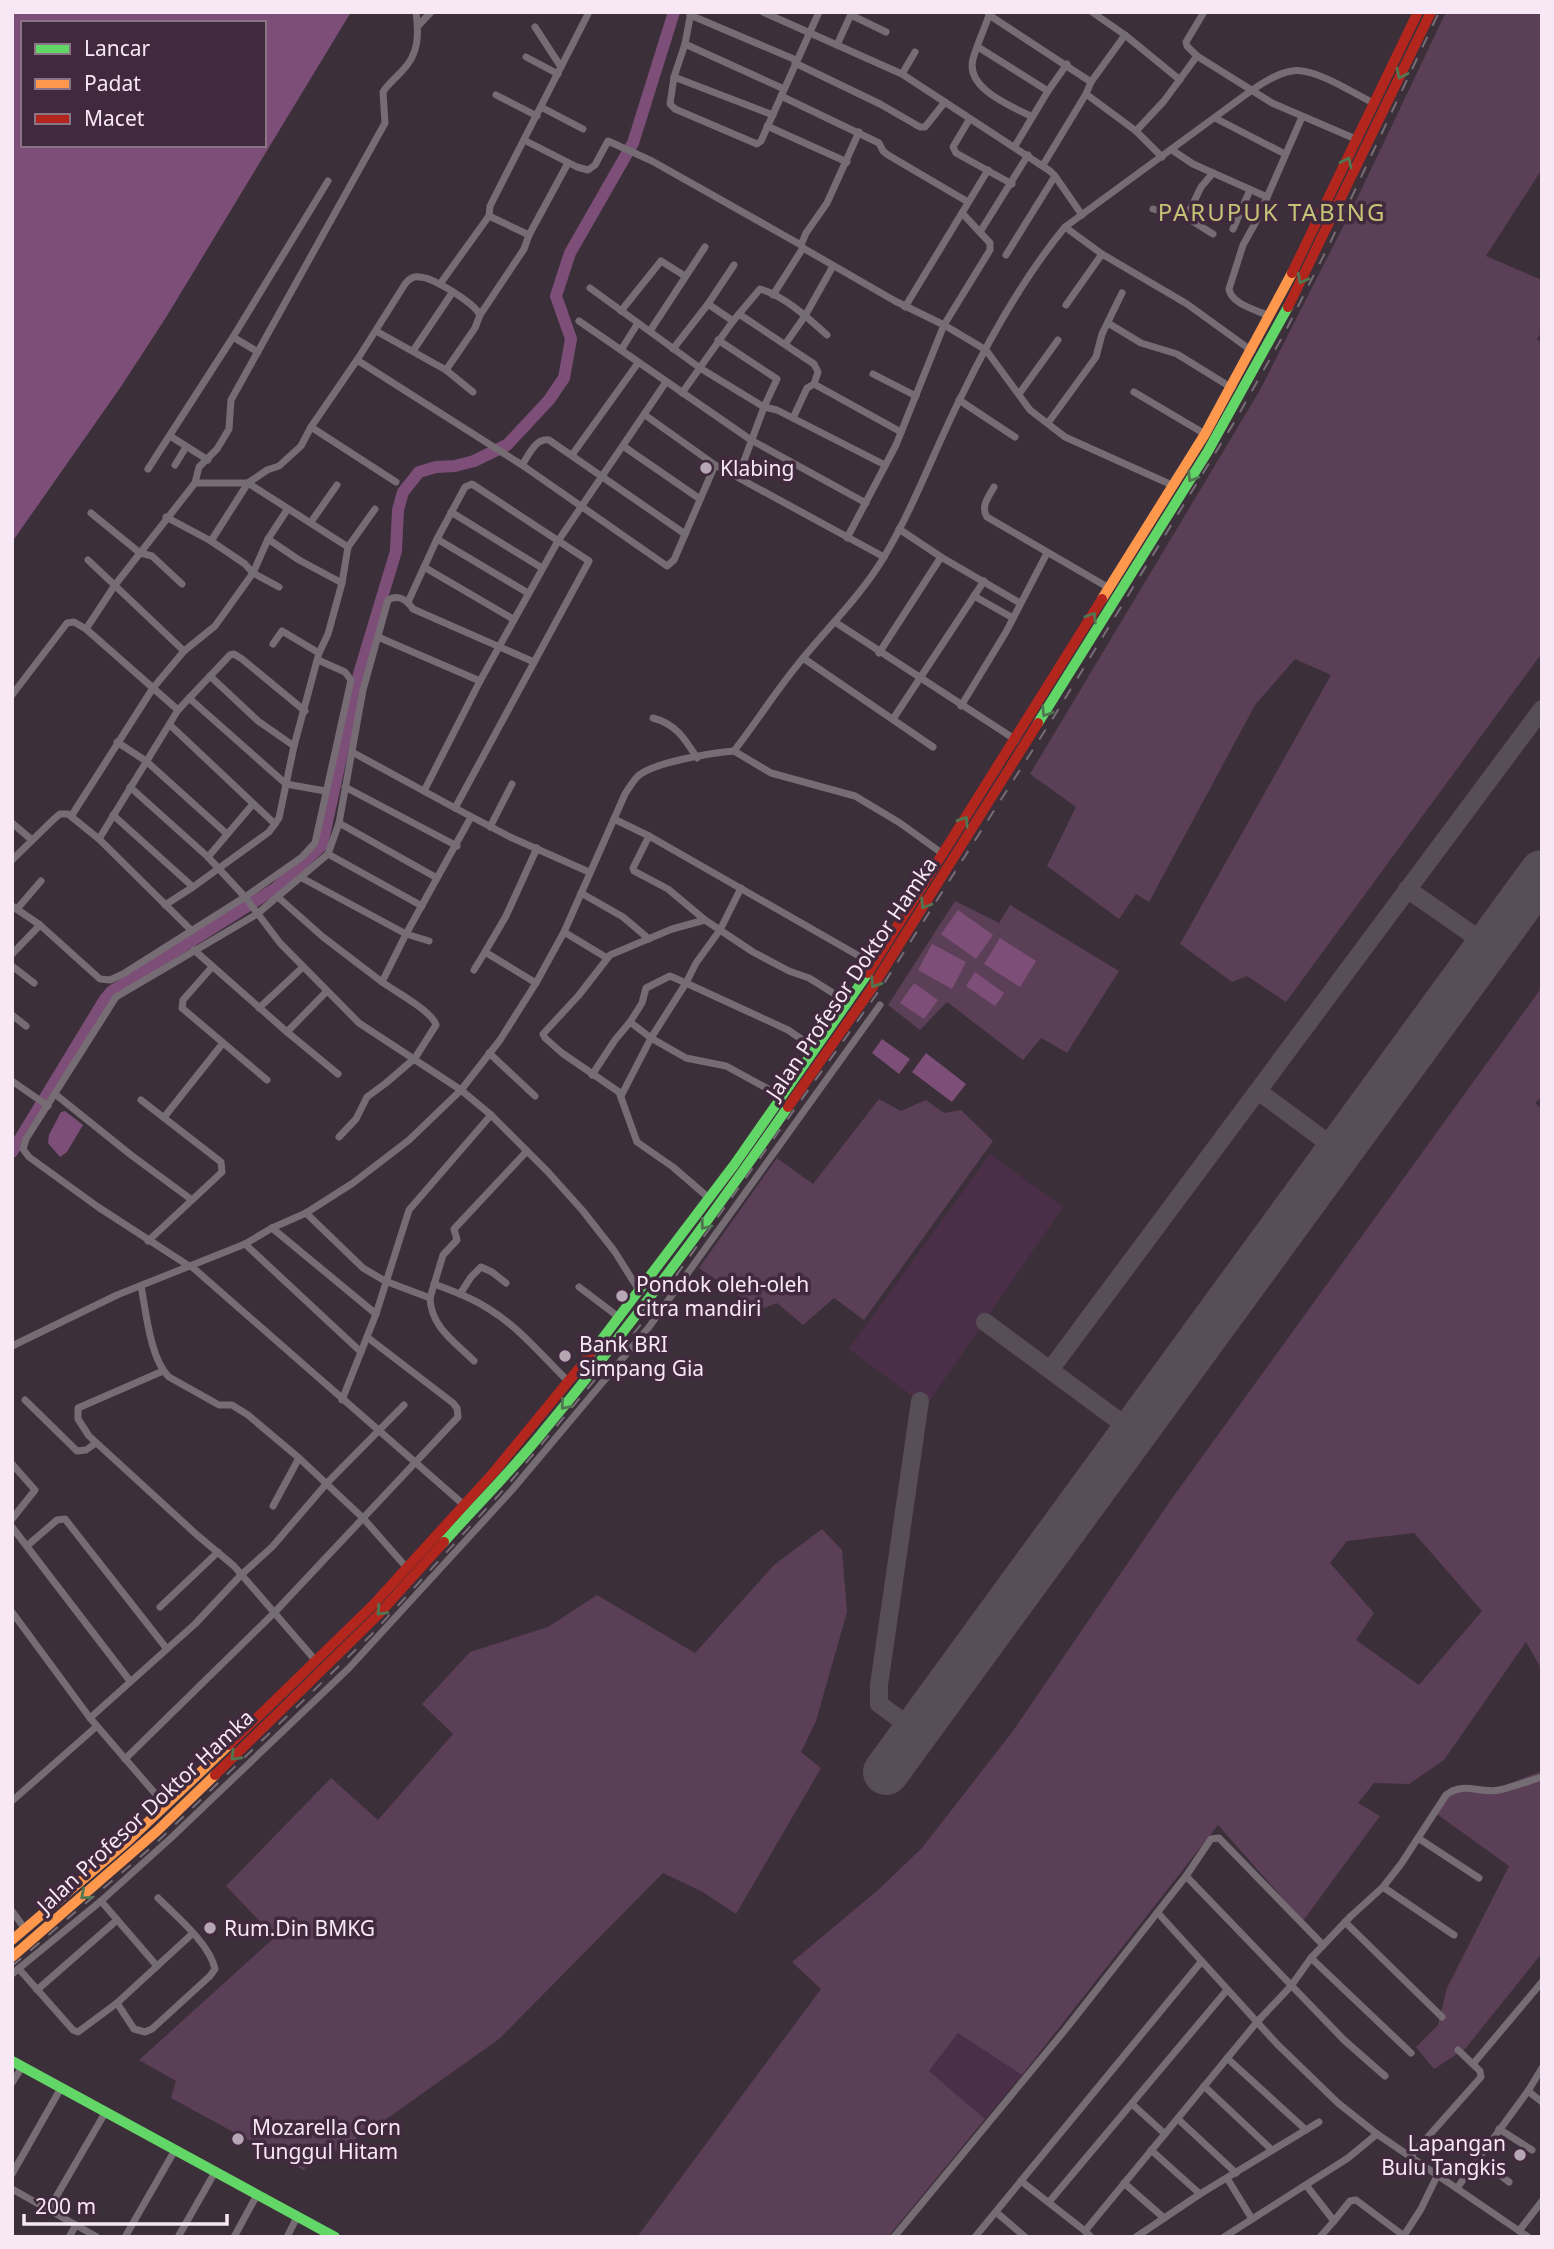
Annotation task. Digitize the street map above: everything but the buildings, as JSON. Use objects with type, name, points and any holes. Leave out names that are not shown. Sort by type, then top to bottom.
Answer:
[{"type":"main road","points":[[1076,655],[1110,588],[1173,486],[1203,448],[1205,434],[1320,233],[1358,140],[1419,12]]},
{"type":"main road","points":[[983,802],[1266,349],[1320,233],[1431,12]]},
{"type":"main road","points":[[983,802],[1016,740],[1062,676]]},
{"type":"main road","name":"Jalan Profesor Doktor Hamka","points":[[740,1167],[872,988],[943,853],[983,802]]},
{"type":"main road","name":"Jalan Profesor Doktor Hamka","points":[[740,1167],[783,1097],[874,964],[906,923],[983,802]]},
{"type":"main road","points":[[498,1475],[710,1199],[740,1167]]},
{"type":"main road","points":[[498,1475],[589,1376],[636,1316],[740,1167]]},
{"type":"main road","name":"Jalan Profesor Doktor Hamka","points":[[12,1940],[128,1840],[294,1683],[407,1568],[464,1505],[498,1475]]},
{"type":"main road","name":"Jalan Profesor Doktor Hamka","points":[[12,1957],[136,1850],[302,1692],[379,1614],[498,1475]]},
{"type":"main road","points":[[294,1683],[302,1692]]},
{"type":"main road","points":[[128,1840],[136,1850]]},
{"type":"main road","points":[[17,2064],[335,2237]]},
{"type":"street","points":[[86,629],[115,585],[195,483],[199,467],[208,460],[229,429],[231,400],[381,131],[385,115],[383,92],[411,61],[418,39],[416,12]]},
{"type":"street","points":[[418,26],[431,12]]},
{"type":"street","points":[[440,284],[489,216],[490,206],[589,12]]},
{"type":"street","points":[[763,12],[902,74],[969,120],[1043,165],[1055,176],[1082,215]]},
{"type":"street","points":[[819,12],[796,62],[773,115],[767,126],[761,141],[755,144],[672,107],[670,102],[674,76],[685,44],[691,14],[796,62],[920,127],[925,127],[945,102]]},
{"type":"street","points":[[1091,12],[1125,35],[1180,80]]},
{"type":"street","points":[[1204,12],[1186,42],[1197,56],[1272,103],[1358,140]]},
{"type":"street","points":[[837,45],[851,13],[886,32]]},
{"type":"street","points":[[1032,117],[989,93],[979,84],[972,62],[990,14],[1091,82]]},
{"type":"street","points":[[535,27],[560,71]]},
{"type":"street","points":[[1043,165],[1091,82],[1125,35]]},
{"type":"street","points":[[685,44],[859,132],[878,143],[888,155],[968,202]]},
{"type":"street","points":[[978,47],[1048,91]]},
{"type":"street","points":[[902,74],[915,52]]},
{"type":"street","points":[[1136,131],[1197,56]]},
{"type":"street","points":[[526,57],[560,71]]},
{"type":"street","points":[[1015,146],[1067,64]]},
{"type":"street","points":[[734,751],[803,658],[835,622],[884,557],[927,474],[959,400],[986,350],[1041,256],[1065,227],[1273,77],[1294,70],[1315,74],[1376,104]]},
{"type":"street","points":[[674,76],[773,115]]},
{"type":"street","points":[[1086,94],[1136,131],[1162,157]]},
{"type":"street","points":[[496,95],[537,117]]},
{"type":"street","points":[[541,107],[583,129]]},
{"type":"street","points":[[1270,317],[1235,300],[1229,291],[1243,245],[1302,117]]},
{"type":"street","points":[[1215,118],[1285,154]]},
{"type":"street","points":[[969,120],[953,147],[954,150],[1012,184]]},
{"type":"street","points":[[767,126],[847,162]]},
{"type":"street","points":[[773,295],[827,202],[859,132]]},
{"type":"street","points":[[524,140],[584,170],[590,170],[595,165],[608,141],[652,161],[905,307],[944,325],[986,350],[1030,410],[1065,437],[1173,486]]},
{"type":"street","points":[[1172,150],[1193,164],[1267,197]]},
{"type":"street","points":[[980,232],[1028,155]]},
{"type":"street","points":[[446,370],[524,249],[568,163]]},
{"type":"street","points":[[905,307],[988,170]]},
{"type":"street","points":[[1213,173],[1201,187],[1190,210],[1189,219],[1213,233]]},
{"type":"street","points":[[1006,255],[1055,176]]},
{"type":"street","points":[[148,469],[233,337],[328,181]]},
{"type":"street","points":[[1233,229],[1250,190]]},
{"type":"street","points":[[1153,209],[1180,213],[1190,210]]},
{"type":"street","points":[[848,538],[901,432],[944,325],[990,250],[990,243],[962,213]]},
{"type":"street","points":[[489,216],[529,235]]},
{"type":"street","points":[[1065,227],[1102,254],[1187,304],[1252,351]]},
{"type":"street","points":[[650,331],[705,247]]},
{"type":"street","points":[[1066,305],[1102,254]]},
{"type":"street","points":[[621,311],[661,261],[685,276]]},
{"type":"street","points":[[673,349],[734,265]]},
{"type":"street","points":[[786,344],[806,316],[833,266]]},
{"type":"street","points":[[211,541],[248,483],[267,470],[279,466],[301,446],[409,279],[422,277],[440,284],[475,308],[480,315]]},
{"type":"street","points":[[590,288],[700,368],[764,407],[777,410],[885,465]]},
{"type":"street","points":[[682,393],[718,340],[757,291],[764,290],[773,295],[806,316],[827,335]]},
{"type":"street","points":[[413,351],[452,293]]},
{"type":"street","points":[[1048,423],[1096,357],[1102,334],[1122,293]]},
{"type":"street","points":[[708,304],[733,321]]},
{"type":"street","points":[[740,314],[817,367],[814,384]]},
{"type":"street","points":[[579,321],[751,440],[866,503]]},
{"type":"street","points":[[621,350],[638,323]]},
{"type":"street","points":[[1108,323],[1141,343],[1177,354],[1232,388]]},
{"type":"street","points":[[376,331],[446,370],[473,391]]},
{"type":"street","points":[[233,337],[258,352]]},
{"type":"street","points":[[718,340],[776,376],[776,383],[764,407],[738,477]]},
{"type":"street","points":[[1019,394],[1058,340]]},
{"type":"street","points":[[358,360],[522,465],[667,566],[674,560],[715,465]]},
{"type":"street","points":[[572,455],[638,363]]},
{"type":"street","points":[[873,374],[916,396]]},
{"type":"street","points":[[424,791],[542,568],[666,382]]},
{"type":"street","points":[[793,418],[807,388],[814,384]]},
{"type":"street","points":[[814,384],[901,432]]},
{"type":"street","points":[[1134,392],[1205,434]]},
{"type":"street","points":[[959,400],[1015,438]]},
{"type":"street","points":[[645,415],[715,465],[884,557]]},
{"type":"street","points":[[311,427],[396,482]]},
{"type":"street","points":[[170,436],[208,460]]},
{"type":"street","points":[[522,465],[536,444],[541,440],[549,440],[685,534]]},
{"type":"street","points":[[623,446],[700,499]]},
{"type":"street","points":[[175,466],[186,447]]},
{"type":"street","points":[[195,483],[248,483],[348,547]]},
{"type":"street","points":[[408,601],[465,486],[472,484],[588,559],[455,808]]},
{"type":"street","points":[[312,522],[337,485]]},
{"type":"street","points":[[994,487],[984,505],[986,515],[1110,588]]},
{"type":"street","points":[[165,905],[269,832],[279,818],[294,747],[318,657],[328,634],[342,583],[348,547],[375,509]]},
{"type":"street","points":[[72,815],[153,688],[184,651],[215,626],[253,573],[268,539],[287,510]]},
{"type":"street","points":[[451,512],[542,568]]},
{"type":"street","points":[[91,513],[139,554],[152,556],[169,569],[182,584]]},
{"type":"street","points":[[166,517],[211,541],[245,564],[253,573],[279,587]]},
{"type":"street","points":[[899,529],[1020,603]]},
{"type":"street","points":[[268,539],[299,560],[342,583]]},
{"type":"street","points":[[437,539],[528,593]]},
{"type":"street","points":[[961,706],[1013,618],[1047,553]]},
{"type":"street","points":[[879,653],[941,557]]},
{"type":"street","points":[[88,560],[184,651]]},
{"type":"street","points":[[424,567],[513,619]]},
{"type":"street","points":[[893,719],[984,581]]},
{"type":"street","points":[[974,596],[1013,618]]},
{"type":"street","points":[[464,1505],[190,1266],[148,1241],[25,1154],[23,1149],[44,1104],[55,1094],[116,997],[279,898],[328,854],[339,823],[363,690],[388,600],[396,597],[408,601],[413,609],[534,662]]},
{"type":"street","points":[[12,695],[67,623],[74,622],[86,629],[178,710]]},
{"type":"street","points":[[835,622],[1016,740]]},
{"type":"street","points":[[41,881],[13,907],[40,925],[95,975],[106,980],[122,974],[246,898],[310,850],[315,843],[351,680],[345,671],[318,657],[282,631],[273,644]]},
{"type":"street","points":[[379,637],[480,681]]},
{"type":"street","points":[[99,839],[178,710],[230,655],[237,655],[305,711]]},
{"type":"street","points":[[803,658],[933,747]]},
{"type":"street","points":[[210,676],[258,721],[294,747]]},
{"type":"street","points":[[189,698],[286,784],[325,791]]},
{"type":"street","points":[[653,718],[675,728],[697,758]]},
{"type":"street","points":[[170,725],[275,824]]},
{"type":"street","points":[[117,743],[146,761],[227,834]]},
{"type":"street","points":[[12,1346],[50,1326],[141,1286],[245,1244],[306,1213],[353,1183],[409,1140],[461,1090],[536,983],[564,932],[625,794],[638,776],[666,764],[734,751],[771,773],[855,796],[943,853]]},
{"type":"street","points":[[352,752],[490,827],[589,872]]},
{"type":"street","points":[[490,827],[512,784]]},
{"type":"street","points":[[130,787],[208,857],[303,967],[359,1023],[461,1090],[491,1115],[548,1172],[597,1228],[640,1292]]},
{"type":"street","points":[[345,787],[457,846]]},
{"type":"street","points":[[208,857],[253,804]]},
{"type":"street","points":[[12,860],[60,814],[72,815],[192,930]]},
{"type":"street","points":[[113,815],[193,887]]},
{"type":"street","points":[[383,982],[406,934],[471,817]]},
{"type":"street","points":[[614,819],[649,836],[874,964]]},
{"type":"street","points":[[12,822],[32,840]]},
{"type":"street","points":[[339,823],[437,878]]},
{"type":"street","points":[[649,836],[633,865],[634,871],[668,890],[705,920],[753,952],[809,978],[849,1003]]},
{"type":"street","points":[[474,970],[506,916],[537,848]]},
{"type":"street","points":[[328,854],[422,906]]},
{"type":"street","points":[[302,878],[406,934],[429,941]]},
{"type":"street","points":[[621,1096],[651,1038],[696,963],[720,930],[741,888]]},
{"type":"street","points":[[581,893],[623,917],[649,939]]},
{"type":"street","points":[[279,898],[323,937],[436,1022],[433,1032],[415,1058],[367,1097],[356,1119],[339,1138]]},
{"type":"street","points":[[705,920],[672,929],[615,952],[543,1034],[562,1053],[621,1096],[635,1141],[673,1167],[710,1199]]},
{"type":"street","points":[[12,954],[40,925]]},
{"type":"street","points":[[564,932],[607,958]]},
{"type":"street","points":[[194,950],[258,1008],[338,1074]]},
{"type":"street","points":[[485,952],[536,983]]},
{"type":"street","points":[[12,966],[34,983]]},
{"type":"street","points":[[212,967],[181,1004],[184,1010],[267,1080]]},
{"type":"street","points":[[258,1008],[303,967]]},
{"type":"street","points":[[592,1075],[615,1040],[631,1022],[642,1003],[646,988],[670,976],[788,1030],[816,1049]]},
{"type":"street","points":[[287,1032],[326,992]]},
{"type":"street","points":[[192,1934],[117,2003],[77,2033],[37,1990],[15,1971],[101,1901],[204,1808],[349,1668],[520,1481],[649,1327],[880,1005]]},
{"type":"street","points":[[12,1015],[26,1026]]},
{"type":"street","points":[[631,1022],[651,1038],[686,1058],[726,1066],[783,1097]]},
{"type":"street","points":[[165,1116],[223,1043]]},
{"type":"street","points":[[489,1053],[535,1096]]},
{"type":"street","points":[[12,1081],[44,1104]]},
{"type":"street","points":[[55,1094],[192,1200]]},
{"type":"street","points":[[141,1100],[218,1158],[223,1165],[222,1172],[148,1241]]},
{"type":"street","points":[[342,1401],[376,1314],[409,1210],[491,1115]]},
{"type":"street","points":[[474,1361],[437,1324],[432,1314],[430,1298],[443,1255],[457,1240],[454,1229],[527,1151]]},
{"type":"street","points":[[306,1213],[356,1263],[385,1281],[430,1298]]},
{"type":"street","points":[[272,1228],[376,1314]]},
{"type":"street","points":[[245,1244],[361,1352]]},
{"type":"street","points":[[460,1294],[481,1267],[506,1283]]},
{"type":"street","points":[[434,1284],[460,1294],[501,1317],[569,1382]]},
{"type":"street","points":[[141,1286],[156,1353],[163,1371],[219,1405],[238,1407],[363,1517],[407,1568]]},
{"type":"street","points":[[579,1287],[620,1318]]},
{"type":"street","points":[[636,1316],[649,1327]]},
{"type":"street","points":[[125,1759],[274,1613],[456,1421],[457,1408],[367,1337]]},
{"type":"street","points":[[163,1371],[78,1408],[78,1419],[82,1427],[96,1443],[241,1574],[316,1661]]},
{"type":"street","points":[[25,1400],[77,1451],[85,1451],[96,1443]]},
{"type":"street","points":[[90,1718],[195,1624],[241,1574],[272,1547],[327,1483],[404,1405]]},
{"type":"street","points":[[273,1506],[299,1458]]},
{"type":"street","points":[[12,1464],[35,1490],[12,1519]]},
{"type":"street","points":[[28,1545],[57,1520],[65,1519],[167,1648]]},
{"type":"street","points":[[12,1527],[130,1681]]},
{"type":"street","points":[[160,1607],[218,1552]]},
{"type":"street","points":[[12,1612],[90,1718],[165,1805]]},
{"type":"street","points":[[12,1801],[97,1726]]},
{"type":"street","points":[[1021,2181],[1088,2234],[1124,2183],[1257,2022],[1291,1986],[1311,1958],[1383,1887],[1442,1800],[1455,1789],[1465,1787],[1496,1791],[1542,1777]]},
{"type":"street","points":[[894,2237],[1057,2040],[1158,1913],[1211,1839],[1219,1838],[1323,1945]]},
{"type":"street","points":[[1418,1838],[1479,1878]]},
{"type":"street","points":[[1186,1876],[1344,2040],[1385,2076]]},
{"type":"street","points":[[1383,1887],[1454,1935]]},
{"type":"street","points":[[117,2003],[134,2029],[139,2032],[152,2029],[215,1969],[207,1951],[158,1898]]},
{"type":"street","points":[[101,1901],[157,1966]]},
{"type":"street","points":[[12,1911],[26,1929]]},
{"type":"street","points":[[1158,1913],[1301,2069],[1338,2103],[1377,2134],[1528,2237]]},
{"type":"street","points":[[37,1990],[117,1920]]},
{"type":"street","points":[[1345,1922],[1442,2017]]},
{"type":"street","points":[[1311,1958],[1411,2053]]},
{"type":"street","points":[[975,2237],[1201,1962]]},
{"type":"street","points":[[1473,2064],[1542,1982]]},
{"type":"street","points":[[1049,2203],[1227,1990]]},
{"type":"street","points":[[1410,2157],[1481,2077],[1481,2073],[1458,2050]]},
{"type":"street","points":[[1227,2058],[1306,2130]]},
{"type":"street","points":[[12,2083],[17,2064]]},
{"type":"street","points":[[1457,2189],[1542,2068]]},
{"type":"street","points":[[1204,2086],[1272,2150]]},
{"type":"street","points":[[12,2174],[61,2088]]},
{"type":"street","points":[[1528,2091],[1542,2102]]},
{"type":"street","points":[[1132,2104],[1165,2134]]},
{"type":"street","points":[[49,2209],[105,2113]]},
{"type":"street","points":[[1178,2119],[1236,2173]]},
{"type":"street","points":[[1136,2237],[1200,2194],[1319,2122]]},
{"type":"street","points":[[1499,2129],[1532,2150]]},
{"type":"street","points":[[1224,2237],[1358,2151],[1377,2134]]},
{"type":"street","points":[[125,2237],[175,2150]]},
{"type":"street","points":[[1151,2150],[1200,2194]]},
{"type":"street","points":[[1478,2158],[1509,2182]]},
{"type":"street","points":[[178,2237],[215,2172]]},
{"type":"street","points":[[1320,2237],[1350,2201],[1356,2200],[1404,2236],[1437,2176]]},
{"type":"street","points":[[1227,2178],[1252,2219]]},
{"type":"street","points":[[1124,2183],[1164,2218]]},
{"type":"street","points":[[1306,2185],[1334,2221]]},
{"type":"street","points":[[12,2189],[97,2237]]},
{"type":"street","points":[[234,2237],[257,2195]]},
{"type":"street","points":[[1519,2231],[1542,2201]]},
{"type":"street","points":[[996,2212],[1025,2237]]},
{"type":"street","points":[[287,2237],[297,2217]]},
{"type":"street","points":[[69,2237],[76,2225]]},
{"type":"shaded area","points":[[12,12],[351,12],[165,319],[12,542]]},
{"type":"shaded area","points":[[1446,12],[1542,12],[1542,169],[1486,256],[1542,280],[1542,331],[1537,339],[1542,343],[1542,653],[1286,1002],[1247,976],[1232,982],[1180,944],[1331,675],[1295,659],[1255,705],[1149,902],[1136,894],[1119,919],[1047,866],[1076,807],[1030,774],[1260,390],[1353,207]]},
{"type":"shaded area","points":[[955,901],[999,923],[1010,905],[1119,971],[1067,1053],[1041,1038],[1023,1060],[947,1002],[920,1030],[888,1005]]},
{"type":"shaded area","points":[[958,910],[993,935],[976,959],[941,934]]},
{"type":"shaded area","points":[[1000,938],[1036,961],[1020,987],[984,964]]},
{"type":"shaded area","points":[[932,944],[966,962],[952,989],[918,970]]},
{"type":"shaded area","points":[[975,972],[1004,993],[995,1006],[966,986]]},
{"type":"shaded area","points":[[914,983],[938,1000],[924,1019],[900,1003]]},
{"type":"shaded area","points":[[1542,987],[1542,1097],[1535,1103],[1542,1109],[1542,1670],[1526,1642],[1444,1760],[1409,1784],[1374,1783],[1358,1803],[1380,1816],[1303,1921],[1218,1825],[1022,2075],[958,2033],[929,2071],[985,2119],[888,2237],[637,2237],[821,1989],[792,1962],[878,1890],[922,1848],[1013,1731],[1173,1497]],"holes":[[[1414,1533],[1482,1611],[1419,1685],[1356,1640],[1374,1613],[1330,1563],[1347,1541]]]},
{"type":"shaded area","points":[[882,1039],[910,1059],[899,1074],[872,1053]]},
{"type":"shaded area","points":[[926,1053],[966,1084],[952,1102],[912,1072]]},
{"type":"shaded area","points":[[879,1099],[901,1111],[926,1100],[944,1113],[961,1110],[993,1141],[864,1320],[834,1298],[803,1325],[777,1303],[759,1310],[699,1268],[777,1158],[813,1184]]},
{"type":"shaded area","points":[[65,1111],[83,1125],[67,1152],[60,1157],[48,1143],[49,1135],[61,1112]]},
{"type":"shaded area","points":[[990,1154],[1063,1207],[926,1406],[849,1349]]},
{"type":"shaded area","points":[[822,1529],[842,1550],[847,1612],[816,1721],[801,1752],[821,1768],[736,1914],[701,1891],[663,1873],[499,2039],[371,2130],[303,2170],[171,2098],[176,2081],[139,2060],[275,1937],[226,1886],[331,1778],[378,1820],[453,1734],[422,1704],[470,1652],[548,1627],[597,1595],[695,1653],[774,1565]]},
{"type":"shaded area","points":[[1542,1771],[1542,1953],[1465,2049],[1434,2069],[1416,2047],[1438,2025],[1447,1988],[1509,1866],[1434,1812],[1451,1787],[1497,1788]]},
{"type":"shaded area","points":[[958,2033],[1022,2075],[985,2119],[929,2071]]},
{"type":"waterway","points":[[12,1152],[112,991],[276,888],[322,845],[359,674],[396,551],[398,510],[403,492],[419,472],[474,461],[507,445],[549,400],[564,378],[571,339],[556,296],[570,253],[633,143],[674,12]]},
{"type":"taxiway","points":[[1050,1370],[1542,709]]},
{"type":"taxiway","points":[[1407,889],[1489,946]]},
{"type":"taxiway","points":[[1258,1091],[1339,1151]]},
{"type":"taxiway","points":[[985,1322],[1134,1432]]},
{"type":"taxiway","points":[[916,1731],[879,1704],[879,1685],[920,1401]]},
{"type":"runway","points":[[886,1772],[1542,873]]},
{"type":"railway","points":[[12,1966],[153,1846],[372,1634],[506,1487],[643,1322],[881,988],[1053,718],[1235,421],[1284,334],[1330,243],[1439,12]]},
{"type":"traffic: fast","points":[[1038,723],[1208,451],[1288,307]]},
{"type":"traffic: fast","points":[[590,1355],[734,1165],[868,973]]},
{"type":"traffic: fast","points":[[444,1542],[526,1452],[603,1358],[788,1107]]},
{"type":"traffic: fast","points":[[12,2061],[335,2237]]},
{"type":"traffic: slow","points":[[1102,599],[1205,434],[1292,273]]},
{"type":"traffic: slow","points":[[12,1940],[128,1841],[229,1745]]},
{"type":"traffic: slow","points":[[12,1957],[157,1831],[215,1775]]},
{"type":"traffic: jam","points":[[1292,273],[1418,12]]},
{"type":"traffic: jam","points":[[1288,307],[1431,12]]},
{"type":"traffic: jam","points":[[868,973],[1102,599]]},
{"type":"traffic: jam","points":[[788,1107],[872,988],[1038,723]]},
{"type":"traffic: jam","points":[[229,1745],[373,1605],[494,1472],[590,1355]]},
{"type":"traffic: jam","points":[[215,1775],[379,1614],[444,1542]]},
{"type":"place","name":"Klabing","points":[[706,468]]},
{"type":"place","name":"Pondok oleh-oleh citra mandiri","points":[[622,1296]]},
{"type":"place","name":"Bank BRI Simpang Gia","points":[[565,1356]]},
{"type":"place","name":"Rum.Din BMKG","points":[[210,1928]]},
{"type":"place","name":"Mozarella Corn Tunggul Hitam","points":[[238,2139]]},
{"type":"place","name":"Lapangan Bulu Tangkis","points":[[1520,2155]]},
{"type":"district","name":"PARUPUK TABING","points":[[1272,211]]}]
